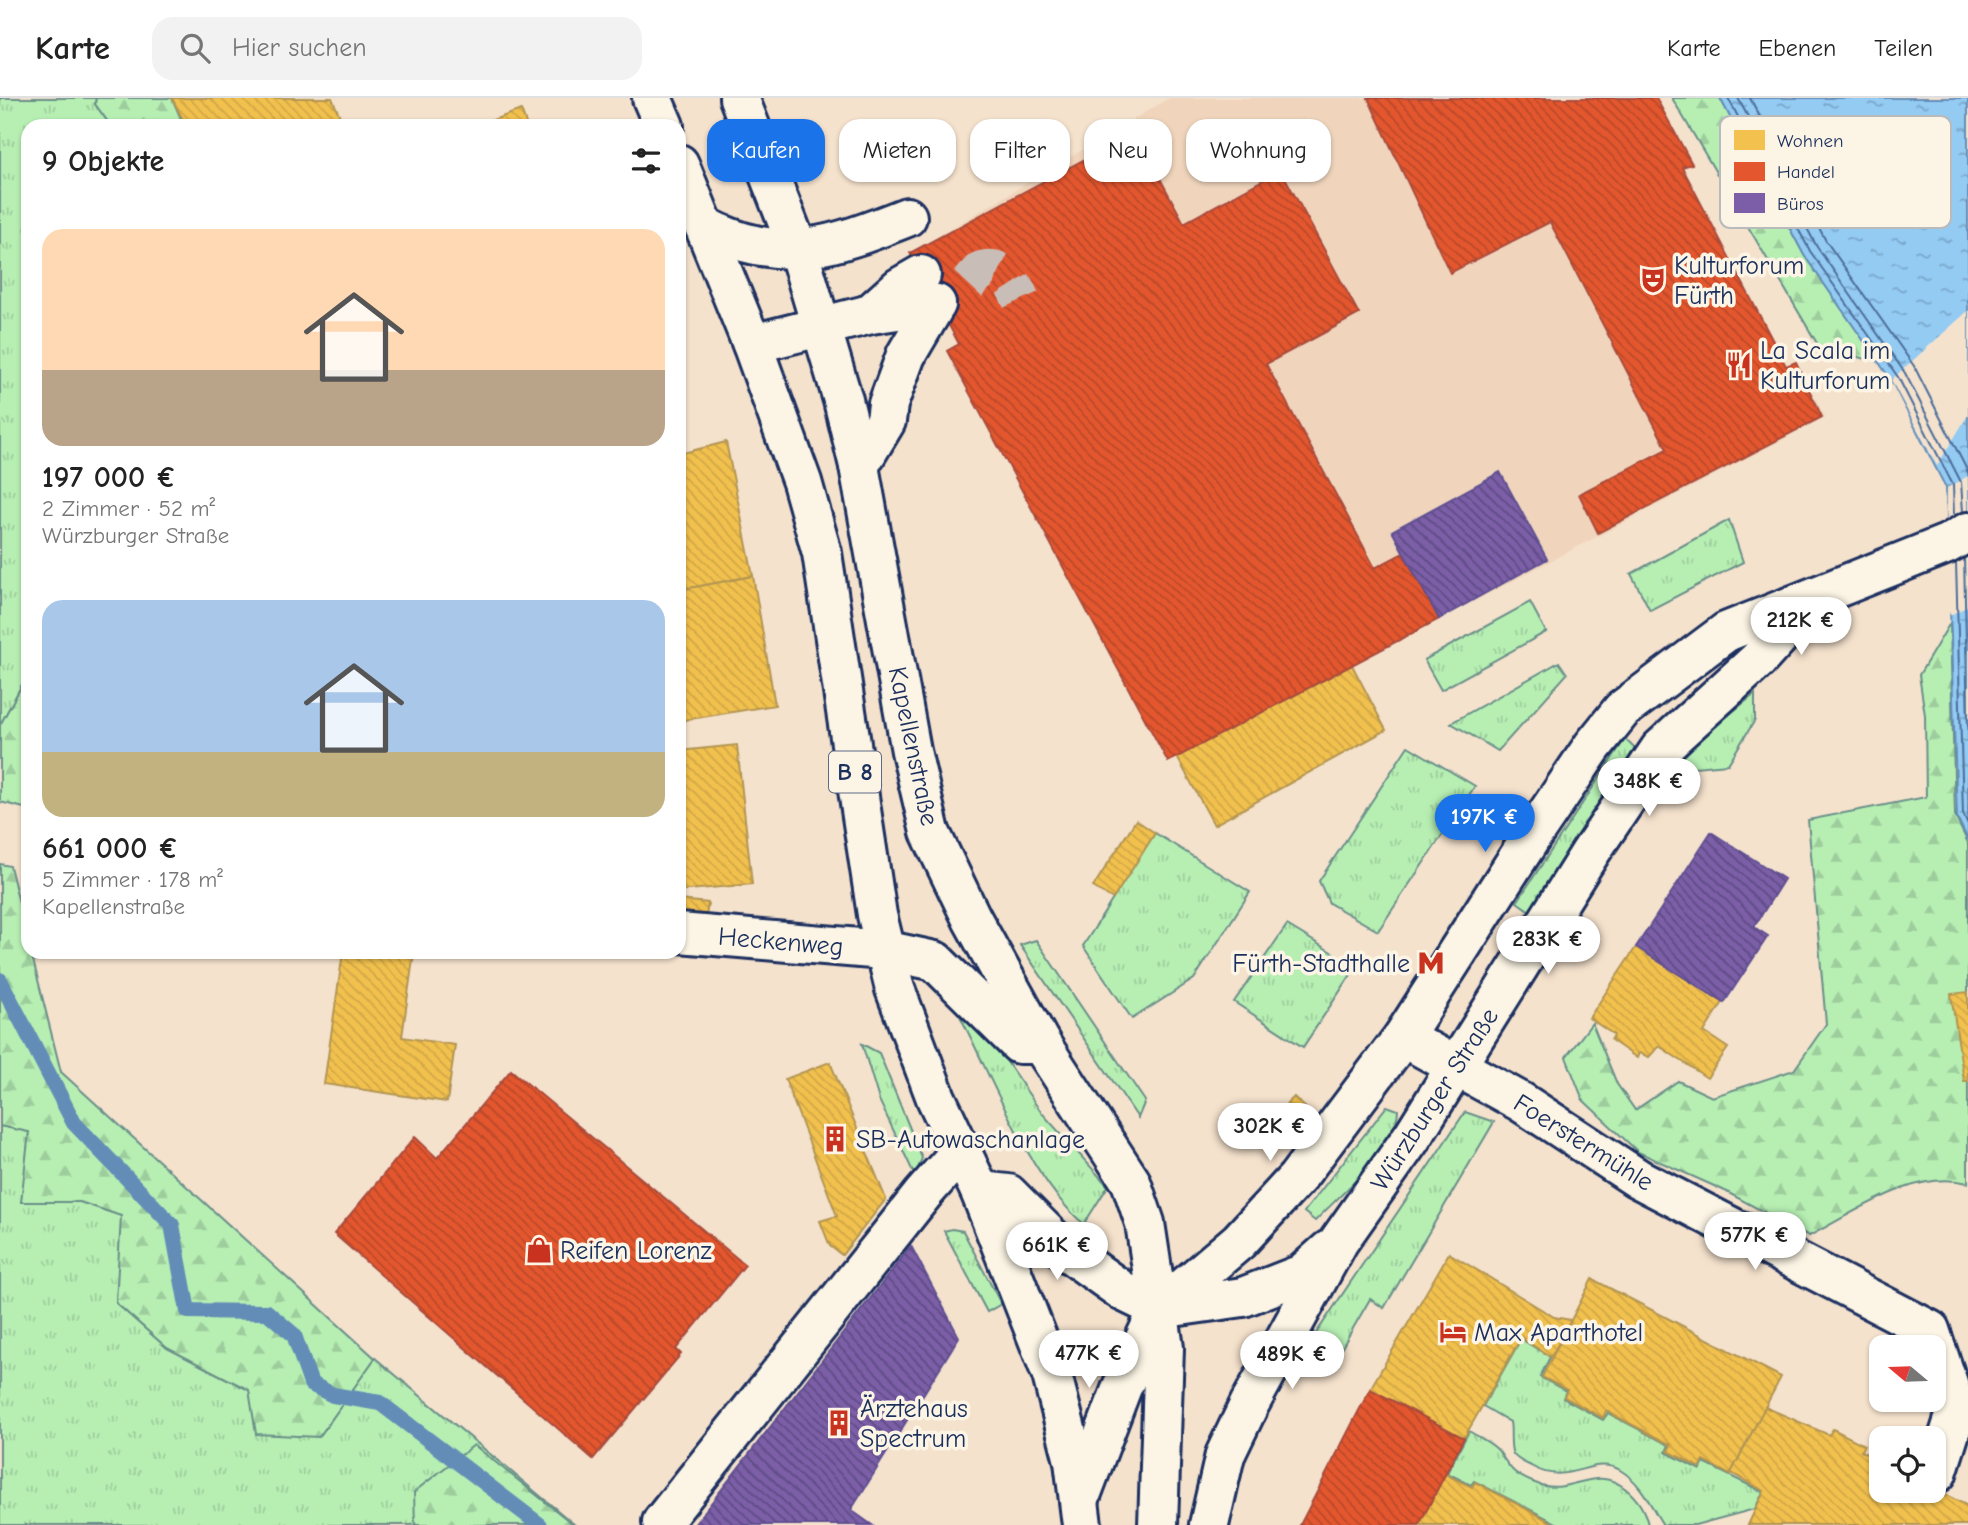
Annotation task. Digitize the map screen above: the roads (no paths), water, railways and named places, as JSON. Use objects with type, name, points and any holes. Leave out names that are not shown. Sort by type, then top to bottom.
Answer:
[{"type":"street","points":[[652,98],[660,119]]},
{"type":"street","name":"Kapellenstraße","points":[[739,98],[798,249],[843,400],[859,466],[911,751],[930,832],[972,919],[1041,1044],[1131,1182],[1145,1223],[1159,1309]]},
{"type":"street","name":"B 8","points":[[686,181],[752,344],[802,482],[822,552],[884,950],[899,1002],[936,1098],[980,1191],[1052,1375],[1074,1461],[1081,1512]]},
{"type":"street","points":[[704,226],[732,240],[761,248],[798,249],[846,241],[907,217]]},
{"type":"street","points":[[752,344],[871,314],[928,289],[888,404],[886,421],[859,466]]},
{"type":"street","name":"Würzburger Straße","points":[[1081,1512],[1122,1387],[1159,1309],[1239,1241],[1297,1178],[1403,1037],[1532,836],[1593,746],[1622,710],[1726,632],[1958,538]]},
{"type":"street","name":"Würzburger Straße","points":[[1209,1525],[1225,1455],[1249,1405],[1339,1241],[1455,1067],[1590,853],[1660,749],[1698,711],[1758,660],[1814,598]]},
{"type":"street","name":"Heckenweg","points":[[686,934],[884,950],[935,961],[1019,1044],[1041,1044]]},
{"type":"street","name":"Foerstermühle","points":[[1403,1037],[1521,1102],[1637,1178],[1930,1330],[1957,1410],[1946,1445]]},
{"type":"street","points":[[662,1522],[923,1194],[961,1151]]},
{"type":"street","points":[[980,1191],[1008,1194],[1072,1255],[1124,1292],[1159,1309]]},
{"type":"street","name":"Würzburger Straße","points":[[1159,1309],[1243,1297],[1302,1274],[1339,1241]]},
{"type":"street","name":"B 8","points":[[1158,1525],[1164,1348],[1159,1309]]},
{"type":"water","points":[[1720,98],[1968,98],[1968,840],[1957,817],[1946,488],[1891,380],[1804,255],[1790,228],[1951,228],[1951,116],[1730,116]]},
{"type":"waterway","points":[[0,980],[74,1123],[172,1225],[188,1311],[267,1312],[294,1335],[311,1384],[333,1395],[380,1403],[540,1525]]},
{"type":"tunnel","points":[[968,284],[981,270],[995,270],[1011,281],[1021,300]]},
{"type":"place","name":"Kulturforum Fürth","points":[[1653,280]]},
{"type":"place","name":"La Scala im Kulturforum","points":[[1739,365]]},
{"type":"place","name":"Fürth-Stadthalle","points":[[1431,963]]},
{"type":"place","name":"SB-Autowaschanlage","points":[[835,1139]]},
{"type":"place","name":"Reifen Lorenz","points":[[539,1250]]},
{"type":"place","name":"Max Aparthotel","points":[[1453,1332]]},
{"type":"place","name":"Ärztehaus Spectrum","points":[[839,1423]]}]
